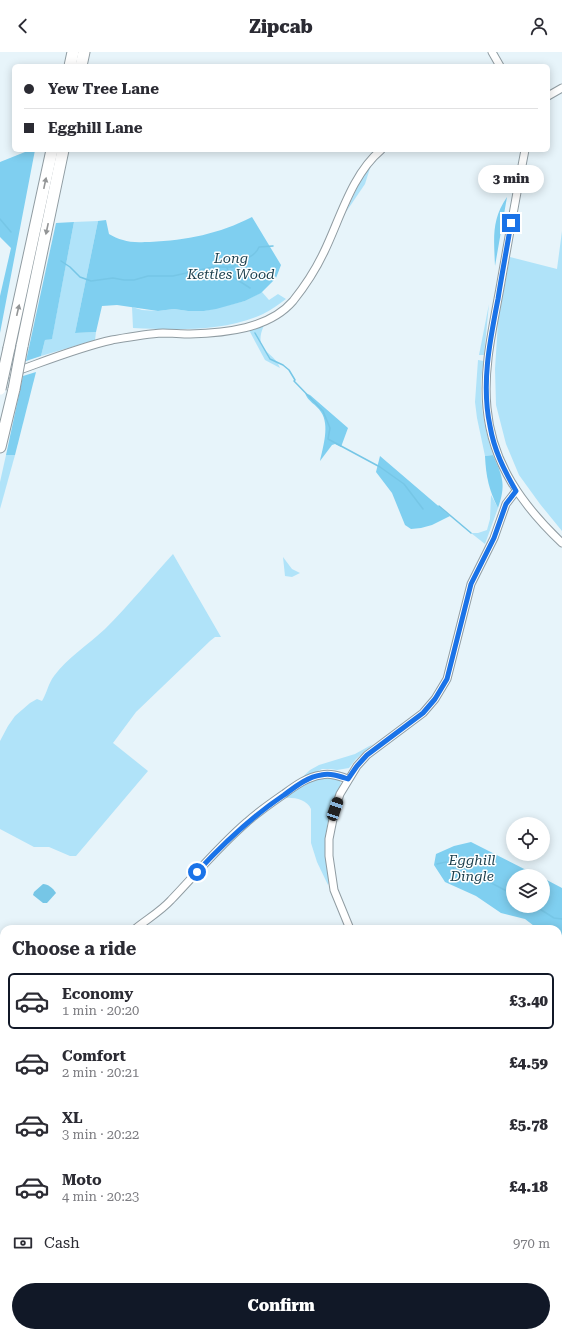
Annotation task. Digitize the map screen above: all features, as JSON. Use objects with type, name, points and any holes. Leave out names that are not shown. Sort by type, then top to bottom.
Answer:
[{"type":"highway","points":[[70,64],[73,52]]},
{"type":"highway","points":[[81,64],[84,52]]},
{"type":"highway","points":[[0,389],[52,152]]},
{"type":"highway","points":[[0,447],[14,388],[63,152]]},
{"type":"street","points":[[492,52],[499,64]]},
{"type":"street","points":[[550,95],[562,88]]},
{"type":"street","points":[[0,377],[89,346],[110,341],[135,336],[164,333],[209,333],[236,330],[263,322],[274,316],[293,301],[308,280],[323,254],[353,188],[369,163],[379,152]]},
{"type":"street","points":[[524,152],[488,358],[486,385],[487,408],[493,442],[505,472],[516,491],[531,510],[562,543]]},
{"type":"street","points":[[348,925],[334,890],[329,856],[329,839],[335,809],[340,794],[357,766],[367,755],[423,713],[435,699],[447,679],[471,584],[494,538],[506,504],[516,491]]},
{"type":"street","points":[[141,925],[156,914],[170,901],[226,841],[248,821],[269,805],[302,782],[322,774],[332,774],[348,779]]},
{"type":"shaded area","points":[[371,165],[365,184],[346,212],[362,177]]},
{"type":"shaded area","points":[[98,221],[75,333],[96,332],[95,340],[41,356],[45,340],[52,338],[74,222]]},
{"type":"shaded area","points":[[562,231],[562,531],[519,475],[506,444],[496,405],[495,369],[498,322],[510,257],[557,269]]},
{"type":"shaded area","points":[[262,292],[269,300],[278,294],[286,299],[263,314],[232,324],[216,327],[182,329],[133,328],[132,307],[142,310],[158,311],[174,309],[204,311],[245,301]]},
{"type":"shaded area","points":[[489,304],[484,355],[479,355]]},
{"type":"shaded area","points":[[264,325],[261,334],[262,346],[277,362],[280,368],[265,360],[249,330]]},
{"type":"shaded area","points":[[478,360],[484,361],[481,385],[482,408],[486,432],[493,455],[485,456],[475,402]]},
{"type":"shaded area","points":[[6,455],[15,455],[0,509],[0,482]]},
{"type":"shaded area","points":[[491,495],[498,508],[485,544],[471,533],[478,533],[487,530],[490,519]]},
{"type":"shaded area","points":[[173,554],[221,637],[215,637],[210,641],[136,712],[113,743],[148,771],[76,856],[70,856],[49,847],[34,847],[0,829],[0,741],[8,726],[15,716],[30,703],[37,699],[42,701],[52,679],[59,669],[105,629],[123,611]]},
{"type":"shaded area","points":[[283,557],[292,569],[300,573],[292,577],[285,576]]},
{"type":"shaded area","points":[[373,744],[356,759],[349,768],[337,770],[322,769],[298,781],[310,770],[319,765],[355,754]]},
{"type":"shaded area","points":[[337,777],[341,783],[329,816],[326,833],[330,880],[328,885],[317,862],[311,843],[311,809],[303,801],[295,798],[284,798],[303,785],[318,778]]},
{"type":"shaded area","points":[[43,884],[53,889],[56,893],[47,903],[43,903],[33,895],[34,892]]},
{"type":"green space","points":[[25,152],[35,152],[0,333],[0,296],[11,248],[0,237],[0,162]]},
{"type":"green space","points":[[507,197],[495,266],[494,239],[496,222],[498,214]]},
{"type":"green space","name":"Long Kettles Wood","points":[[252,217],[281,265],[276,278],[261,293],[245,301],[204,311],[174,309],[158,311],[117,305],[102,306],[96,332],[75,333],[98,221],[106,220],[109,234],[117,238],[129,242],[150,242],[190,238],[215,232]]},
{"type":"green space","points":[[74,222],[52,339],[45,340],[41,356],[26,361],[56,223]]},
{"type":"green space","points":[[36,372],[15,455],[6,455],[23,376]]},
{"type":"green space","points":[[305,393],[310,395],[348,428],[341,447],[335,444],[332,445],[320,461],[325,436],[324,417],[317,407],[308,399]]},
{"type":"green space","points":[[493,455],[501,475],[503,487],[498,508],[490,489],[485,464],[485,456]]},
{"type":"green space","points":[[380,456],[450,516],[432,525],[421,528],[411,529],[405,525],[392,493],[376,472]]},
{"type":"green space","name":"Egghill Dingle","points":[[471,842],[524,869],[506,869],[506,913],[550,913],[550,882],[562,888],[562,925],[533,925],[525,919],[501,913],[476,896],[445,882],[434,865],[436,854],[454,846]]},
{"type":"waterway","points":[[0,219],[11,232]]},
{"type":"waterway","points":[[61,261],[70,267],[80,277],[91,281],[113,278],[134,280],[148,276],[173,276],[213,267],[233,267],[254,254],[259,247],[273,246]]},
{"type":"waterway","points":[[227,268],[230,275],[250,288]]},
{"type":"waterway","points":[[255,333],[270,359],[283,365],[289,370],[295,380],[294,381],[323,411],[330,428],[328,439],[380,467],[404,484],[423,509]]},
{"type":"waterway","points":[[439,506],[471,533]]},
{"type":"waterway","points":[[437,864],[446,862],[452,865],[457,876],[460,878],[469,880],[482,879],[506,891]]},
{"type":"waterway","points":[[546,913],[554,918],[562,919]]},
{"type":"route","points":[[197,872],[226,841],[248,821],[302,782],[322,774],[332,774],[348,779],[367,755],[423,713],[435,699],[447,679],[471,584],[494,538],[506,504],[516,491],[505,472],[493,442],[489,425],[486,385],[488,358],[511,223]]}]
